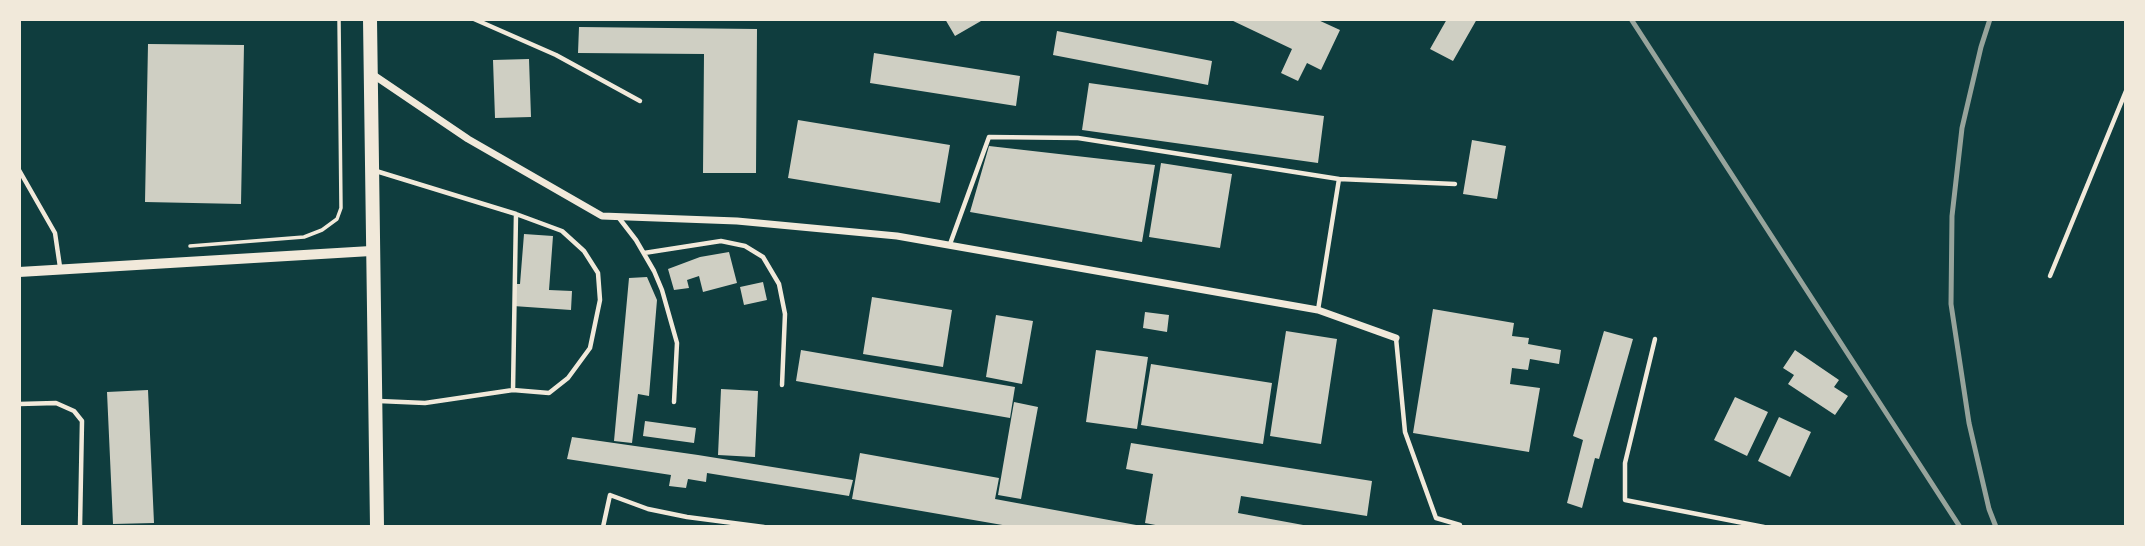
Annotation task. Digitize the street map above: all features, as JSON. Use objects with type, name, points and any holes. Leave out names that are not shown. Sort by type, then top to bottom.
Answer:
[{"type":"main road","points":[[370,19],[377,527]]},
{"type":"street","points":[[371,73],[468,139],[602,216],[737,221],[897,236],[1318,310],[1395,338]]},
{"type":"street","points":[[19,272],[372,250]]},
{"type":"lane","points":[[474,19],[556,55],[640,101]]},
{"type":"lane","points":[[2050,276],[2126,91]]},
{"type":"lane","points":[[949,245],[989,137],[1078,138],[1339,179],[1455,184]]},
{"type":"lane","points":[[19,170],[55,233],[60,270]]},
{"type":"lane","points":[[372,170],[516,214],[562,231],[584,251],[598,273],[600,300],[590,348],[568,379],[550,393],[513,390],[425,404],[375,401]]},
{"type":"lane","points":[[1318,310],[1339,179]]},
{"type":"lane","points":[[513,390],[516,214]]},
{"type":"lane","points":[[617,216],[644,253],[662,290],[677,343],[674,402]]},
{"type":"lane","points":[[644,253],[721,241],[745,246],[763,257],[779,284],[785,314],[782,385]]},
{"type":"lane","points":[[1395,338],[1405,432],[1436,518],[1460,525]]},
{"type":"lane","points":[[1655,339],[1625,463],[1625,500],[1764,527]]},
{"type":"lane","points":[[19,404],[56,403],[74,411],[82,421],[80,527]]},
{"type":"lane","points":[[603,527],[610,495],[648,509],[764,527]]},
{"type":"path","points":[[181,247],[304,237],[323,230],[337,219],[341,208],[339,19]]},
{"type":"building","points":[[945,19],[980,19],[981,21],[955,36]]},
{"type":"building","points":[[1229,19],[1316,19],[1340,30],[1321,70],[1307,63],[1298,81],[1281,73],[1292,49]]},
{"type":"building","points":[[1447,19],[1477,19],[1453,61],[1430,49]]},
{"type":"building","points":[[579,27],[757,29],[756,173],[703,173],[704,54],[578,53]]},
{"type":"building","points":[[1057,31],[1212,61],[1208,85],[1053,55]]},
{"type":"building","points":[[148,44],[244,45],[241,204],[145,202]]},
{"type":"building","points":[[874,53],[1020,76],[1016,106],[870,83]]},
{"type":"building","points":[[529,59],[531,117],[495,118],[493,60]]},
{"type":"building","points":[[1089,83],[1324,116],[1318,163],[1082,130]]},
{"type":"building","points":[[798,120],[950,145],[940,203],[788,178]]},
{"type":"building","points":[[1472,140],[1506,146],[1497,199],[1463,194]]},
{"type":"building","points":[[989,146],[1155,165],[1142,242],[970,212]]},
{"type":"building","points":[[1161,163],[1232,174],[1220,248],[1149,237]]},
{"type":"building","points":[[524,234],[553,236],[549,290],[572,291],[571,310],[513,306],[515,284],[520,284]]},
{"type":"building","points":[[729,252],[737,283],[703,292],[699,276],[687,280],[689,288],[674,290],[668,269],[700,257]]},
{"type":"building","points":[[647,277],[657,300],[649,396],[638,394],[632,443],[614,441],[629,278]]},
{"type":"building","points":[[763,282],[767,300],[744,305],[740,287]]},
{"type":"building","points":[[872,297],[952,310],[943,367],[863,354]]},
{"type":"building","points":[[1433,309],[1514,323],[1512,336],[1529,338],[1528,344],[1561,350],[1559,364],[1530,359],[1528,370],[1512,368],[1510,384],[1540,388],[1529,452],[1413,433]]},
{"type":"building","points":[[1145,312],[1169,315],[1167,332],[1143,328]]},
{"type":"building","points":[[996,315],[1033,321],[1022,384],[986,377]]},
{"type":"building","points":[[1286,331],[1337,339],[1321,444],[1270,436]]},
{"type":"building","points":[[1604,331],[1633,339],[1599,459],[1595,458],[1582,508],[1567,503],[1583,440],[1573,436]]},
{"type":"building","points":[[801,350],[1015,387],[1010,418],[796,381]]},
{"type":"building","points":[[1096,350],[1148,357],[1137,429],[1086,422]]},
{"type":"building","points":[[1795,350],[1839,380],[1834,387],[1848,396],[1835,415],[1788,384],[1794,375],[1783,368]]},
{"type":"building","points":[[1151,364],[1272,383],[1263,444],[1141,425]]},
{"type":"building","points":[[721,389],[758,391],[755,457],[718,455]]},
{"type":"building","points":[[148,390],[154,523],[113,524],[107,392]]},
{"type":"building","points":[[1735,397],[1768,412],[1747,456],[1714,440]]},
{"type":"building","points":[[1014,402],[1038,407],[1021,499],[998,495]]},
{"type":"building","points":[[1779,417],[1811,432],[1790,477],[1758,461]]},
{"type":"building","points":[[645,421],[696,428],[694,443],[643,436]]},
{"type":"building","points":[[572,437],[853,480],[849,496],[707,473],[706,482],[688,479],[686,488],[669,486],[671,475],[567,459]]},
{"type":"building","points":[[1131,443],[1372,481],[1367,516],[1241,496],[1238,513],[1314,527],[1166,527],[1145,523],[1153,474],[1126,469]]},
{"type":"building","points":[[860,453],[999,478],[995,499],[1147,527],[1014,527],[852,499]]},
{"type":"railway","points":[[1631,19],[1960,527]]},
{"type":"railway","points":[[1990,19],[1962,128],[1952,216],[1951,304],[1969,423],[1989,509],[1996,527]]}]
